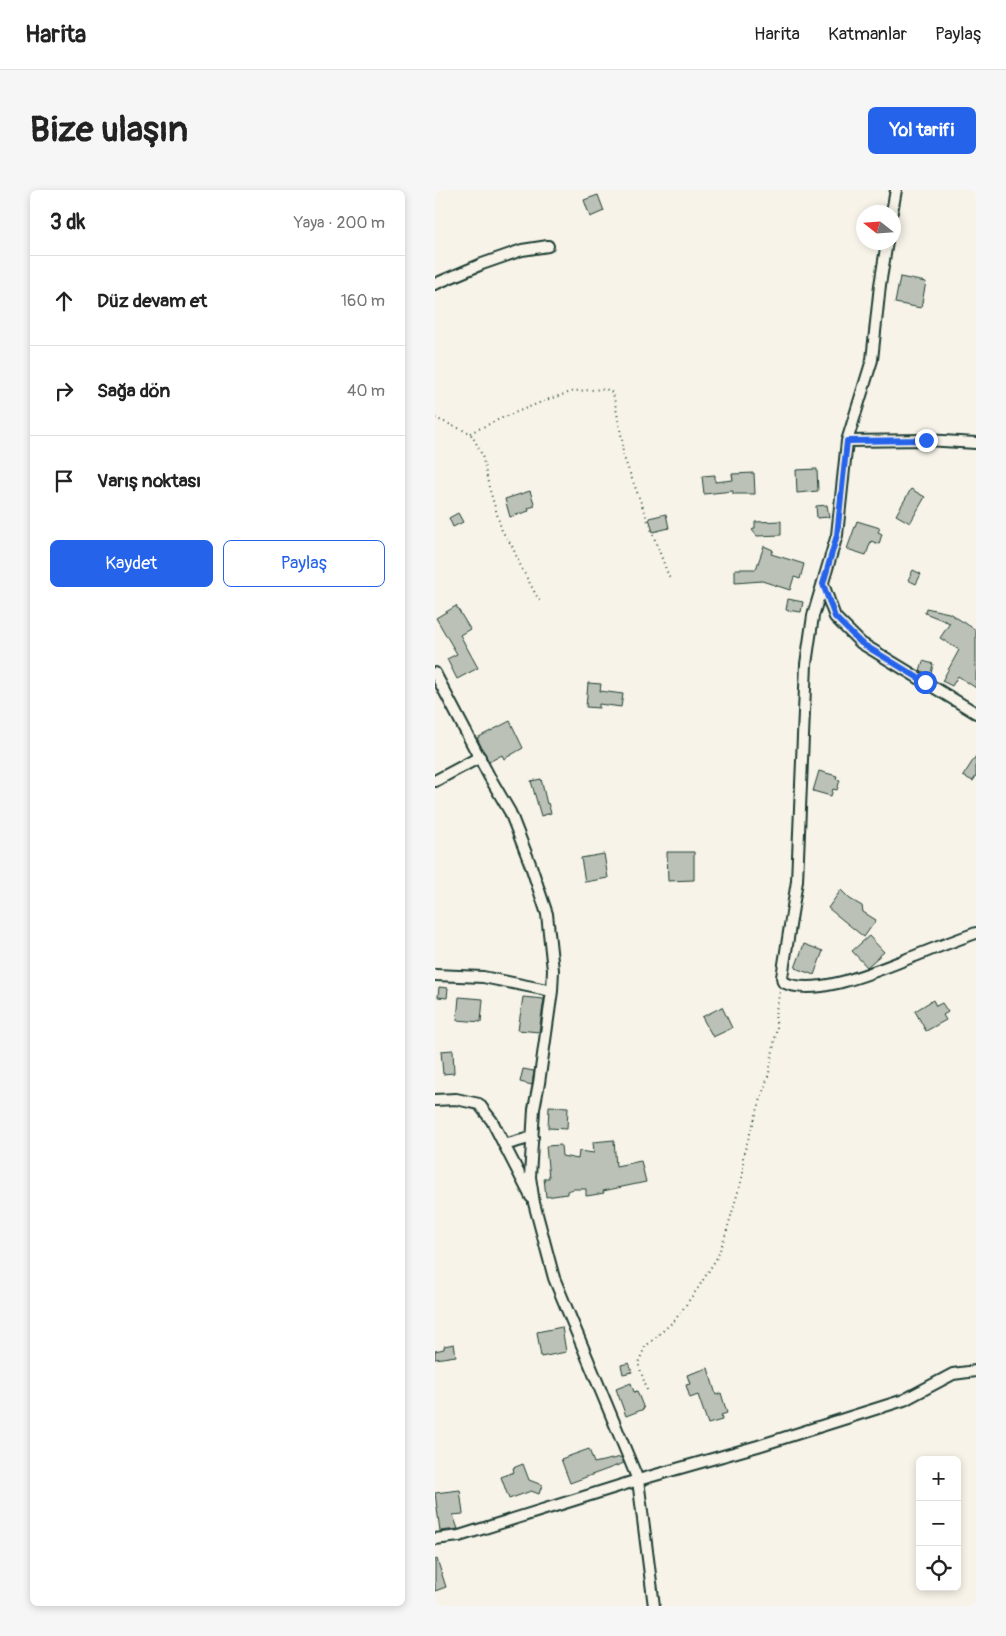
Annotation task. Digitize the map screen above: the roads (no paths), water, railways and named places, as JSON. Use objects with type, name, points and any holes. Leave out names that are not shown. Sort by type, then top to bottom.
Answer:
[{"type":"street","points":[[893,205],[896,190]]},
{"type":"street","points":[[435,284],[521,250],[548,246]]},
{"type":"street","points":[[886,250],[872,360],[847,441],[837,535],[813,616],[806,664],[797,881],[783,982],[790,986],[803,988],[840,982],[883,969],[976,933]]},
{"type":"street","points":[[847,441],[926,440],[976,443]]},
{"type":"street","points":[[963,442],[976,451]]},
{"type":"street","points":[[823,584],[835,617],[861,643],[976,712]]},
{"type":"street","points":[[435,672],[510,812],[547,914],[553,970],[552,991],[534,1109],[530,1177],[534,1203],[554,1278],[638,1480],[654,1606]]},
{"type":"street","points":[[435,781],[480,757]]},
{"type":"street","points":[[435,975],[483,977],[552,991]]},
{"type":"street","points":[[435,1100],[456,1099],[479,1104],[492,1121],[534,1203]]},
{"type":"street","points":[[504,1145],[533,1137]]},
{"type":"street","points":[[435,1539],[459,1536],[638,1480],[758,1446],[895,1403],[953,1374],[976,1371]]}]
